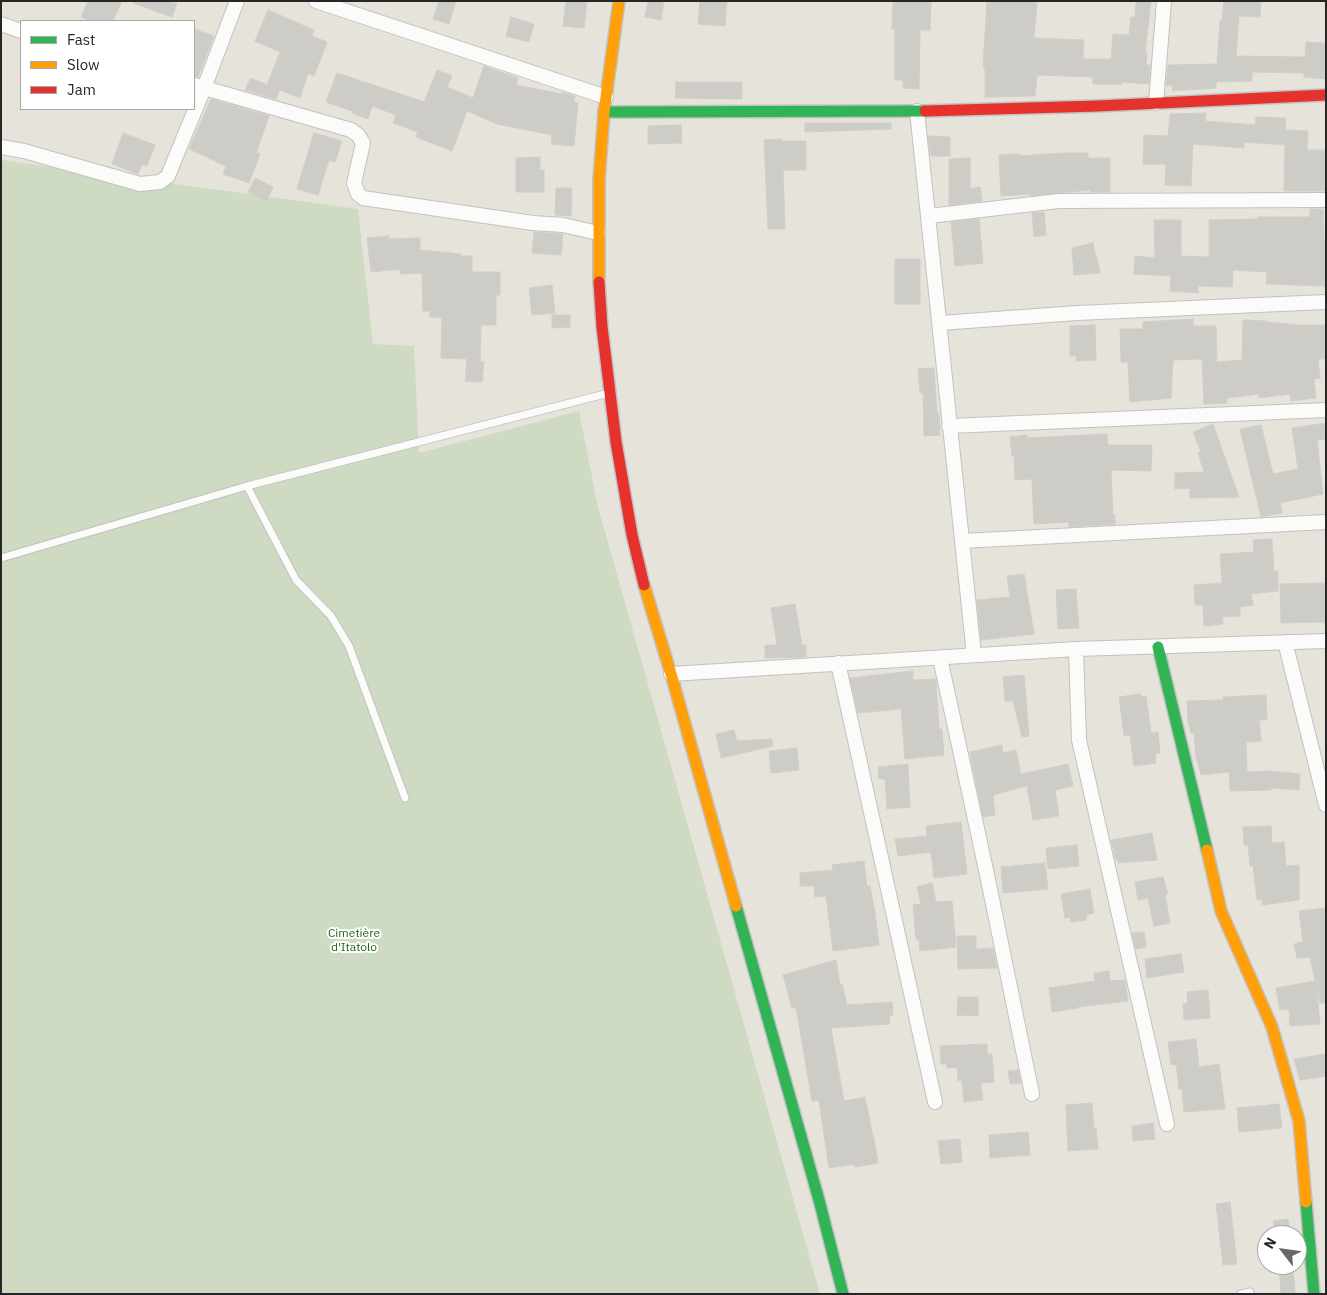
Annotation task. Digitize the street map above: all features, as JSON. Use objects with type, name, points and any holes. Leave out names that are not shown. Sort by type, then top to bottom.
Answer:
[{"type":"main road","points":[[619,1],[604,112],[599,180],[599,280],[602,326],[616,442],[632,535],[643,583],[671,674],[816,1190],[843,1294]]},
{"type":"main road","points":[[604,112],[918,111],[1326,95]]},
{"type":"main road","points":[[1158,647],[1221,911],[1272,1027],[1299,1121],[1314,1294]]},
{"type":"street","points":[[237,1],[199,87],[351,130],[358,135],[363,143],[354,183],[358,194],[363,198],[533,223],[563,225],[598,233]]},
{"type":"street","points":[[316,1],[606,97]]},
{"type":"street","points":[[1156,103],[1164,1]]},
{"type":"street","points":[[1,24],[20,31]]},
{"type":"street","points":[[1,147],[24,151],[140,184],[160,182],[168,176],[191,110]]},
{"type":"street","points":[[918,111],[974,655]]},
{"type":"street","points":[[929,216],[1059,201],[1326,200]]},
{"type":"street","points":[[940,323],[1078,313],[1326,302]]},
{"type":"street","points":[[949,426],[1326,410]]},
{"type":"street","points":[[962,541],[1326,522]]},
{"type":"street","points":[[671,674],[1076,649],[1326,640]]},
{"type":"street","points":[[1285,642],[1326,805]]},
{"type":"street","points":[[1076,649],[1079,740],[1167,1124]]},
{"type":"street","points":[[940,658],[1032,1094]]},
{"type":"street","points":[[838,663],[935,1102]]},
{"type":"lane","points":[[1,558],[247,486],[610,392]]},
{"type":"lane","points":[[247,486],[296,580],[331,616],[349,646],[405,798]]},
{"type":"lane","points":[[1241,1294],[1250,1292]]},
{"type":"green space","name":"Cimetière d'Itatolo","points":[[1,160],[358,209],[373,344],[414,346],[419,453],[579,411],[598,507],[820,1294],[1,1294]]},
{"type":"building","points":[[88,1],[122,1],[113,20],[88,20],[81,17]]},
{"type":"building","points":[[133,1],[169,1],[177,4],[172,17],[133,3]]},
{"type":"building","points":[[439,1],[456,1],[449,24],[433,19]]},
{"type":"building","points":[[566,1],[587,1],[584,28],[563,26]]},
{"type":"building","points":[[648,1],[664,1],[661,20],[645,17]]},
{"type":"building","points":[[700,1],[727,1],[725,26],[698,24]]},
{"type":"building","points":[[893,1],[931,1],[930,30],[920,30],[919,89],[903,88],[903,80],[895,80],[895,29],[892,29]]},
{"type":"building","points":[[987,1],[1037,2],[1034,38],[1084,40],[1083,59],[1111,59],[1113,34],[1129,35],[1131,17],[1135,17],[1136,1],[1151,1],[1145,52],[1147,52],[1146,65],[1150,65],[1149,84],[1122,82],[1122,84],[1093,84],[1093,77],[1037,75],[1035,96],[985,97],[985,67],[983,67]]},
{"type":"building","points":[[1224,1],[1261,1],[1260,17],[1239,16],[1236,56],[1305,57],[1306,42],[1326,43],[1326,79],[1304,77],[1304,73],[1252,72],[1252,81],[1216,82],[1216,88],[1172,91],[1173,85],[1166,86],[1168,65],[1217,64],[1220,21],[1222,21]]},
{"type":"building","points":[[268,10],[314,30],[312,36],[327,42],[314,76],[308,74],[300,98],[280,90],[276,99],[245,90],[251,78],[267,85],[280,52],[255,41]]},
{"type":"building","points":[[511,17],[534,24],[529,42],[506,36]]},
{"type":"building","points":[[195,29],[214,36],[198,77],[195,76]]},
{"type":"building","points":[[484,66],[518,78],[516,85],[562,94],[562,92],[575,96],[574,102],[578,103],[574,146],[551,144],[552,135],[497,124],[467,111],[452,151],[416,137],[418,132],[393,123],[396,115],[372,106],[368,119],[326,102],[337,73],[424,102],[437,70],[452,76],[447,87],[473,98]]},
{"type":"building","points":[[676,82],[742,82],[742,99],[675,98]]},
{"type":"building","points":[[211,99],[269,116],[256,153],[260,154],[249,183],[223,174],[226,166],[189,149]]},
{"type":"building","points":[[1206,113],[1205,121],[1255,125],[1256,117],[1286,118],[1285,130],[1308,131],[1307,150],[1326,150],[1326,191],[1284,191],[1285,145],[1244,142],[1244,148],[1193,144],[1191,186],[1165,185],[1166,164],[1143,164],[1144,135],[1168,136],[1170,114]]},
{"type":"building","points":[[805,123],[891,123],[891,129],[805,132]]},
{"type":"building","points":[[681,125],[682,143],[648,144],[648,126]]},
{"type":"building","points":[[123,133],[155,145],[147,166],[142,164],[138,174],[112,164]]},
{"type":"building","points":[[314,133],[342,141],[335,162],[329,160],[318,195],[297,189]]},
{"type":"building","points":[[928,136],[950,137],[950,156],[931,156]]},
{"type":"building","points":[[781,139],[781,141],[806,141],[806,170],[783,170],[785,229],[768,229],[764,140]]},
{"type":"building","points":[[1088,153],[1088,158],[1110,158],[1110,192],[1090,192],[1090,190],[1030,196],[1029,194],[1001,196],[999,155],[1019,154],[1019,156]]},
{"type":"building","points":[[540,157],[540,170],[544,170],[544,192],[516,192],[516,158]]},
{"type":"building","points":[[970,158],[970,189],[980,187],[982,201],[949,205],[949,159]]},
{"type":"building","points":[[255,178],[273,187],[267,201],[248,192]]},
{"type":"building","points":[[556,188],[572,188],[571,216],[555,215]]},
{"type":"building","points":[[1310,209],[1323,209],[1326,286],[1266,284],[1267,272],[1233,270],[1232,287],[1198,286],[1198,293],[1170,291],[1171,276],[1134,274],[1135,256],[1155,258],[1154,220],[1181,220],[1181,256],[1209,257],[1209,220],[1258,219],[1258,217],[1310,217]]},
{"type":"building","points":[[1044,212],[1046,235],[1034,237],[1032,213]]},
{"type":"building","points":[[979,219],[983,263],[955,266],[951,222]]},
{"type":"building","points":[[534,232],[563,234],[561,255],[532,253]]},
{"type":"building","points":[[389,236],[389,239],[420,238],[420,250],[472,256],[472,272],[500,272],[500,295],[496,295],[496,325],[481,325],[480,362],[484,362],[482,382],[465,381],[467,359],[441,358],[442,318],[430,317],[430,311],[423,311],[422,273],[400,274],[400,269],[371,272],[367,238]]},
{"type":"building","points":[[1093,243],[1100,273],[1074,275],[1072,248]]},
{"type":"building","points":[[895,259],[920,259],[920,304],[895,304]]},
{"type":"building","points":[[552,285],[555,313],[532,315],[529,288]]},
{"type":"building","points":[[552,315],[570,315],[570,327],[552,328]]},
{"type":"building","points":[[1193,319],[1193,326],[1216,326],[1217,362],[1242,360],[1243,320],[1300,325],[1326,325],[1326,359],[1318,359],[1320,378],[1314,379],[1316,398],[1291,401],[1290,394],[1259,398],[1259,394],[1227,398],[1227,403],[1204,404],[1202,359],[1173,360],[1171,398],[1130,402],[1128,362],[1121,362],[1120,329],[1143,329],[1143,322]]},
{"type":"building","points":[[1095,325],[1096,360],[1076,361],[1076,356],[1070,356],[1070,326]]},
{"type":"building","points":[[934,368],[940,435],[924,436],[923,393],[920,393],[918,369]]},
{"type":"building","points":[[1326,423],[1326,439],[1317,440],[1323,494],[1280,503],[1282,513],[1261,517],[1240,429],[1261,425],[1273,474],[1298,469],[1292,428]]},
{"type":"building","points":[[1213,424],[1239,497],[1190,498],[1190,488],[1175,489],[1175,473],[1204,472],[1198,453],[1201,452],[1193,432]]},
{"type":"building","points":[[1107,434],[1108,445],[1152,445],[1151,471],[1111,470],[1115,524],[1069,527],[1069,522],[1034,524],[1032,479],[1015,480],[1014,456],[1012,456],[1010,437],[1027,435],[1027,438]]},
{"type":"building","points":[[1272,539],[1274,571],[1278,571],[1278,591],[1251,594],[1253,605],[1240,607],[1240,616],[1222,617],[1223,624],[1204,626],[1203,605],[1195,605],[1194,585],[1222,583],[1220,554],[1254,552],[1253,540]]},
{"type":"building","points":[[1024,574],[1034,634],[981,640],[977,600],[1010,597],[1007,576]]},
{"type":"building","points":[[1326,583],[1326,622],[1281,623],[1280,584]]},
{"type":"building","points":[[1076,589],[1079,628],[1058,629],[1056,590]]},
{"type":"building","points":[[795,604],[802,645],[806,645],[806,657],[765,658],[765,645],[777,645],[771,608]]},
{"type":"building","points":[[913,671],[913,680],[936,679],[939,729],[942,729],[944,755],[905,759],[901,709],[858,713],[850,678]]},
{"type":"building","points":[[1024,675],[1029,736],[1022,737],[1013,701],[1005,701],[1003,677]]},
{"type":"building","points":[[1140,694],[1141,697],[1146,696],[1151,733],[1158,732],[1160,753],[1155,753],[1156,763],[1134,766],[1130,735],[1124,736],[1119,697]]},
{"type":"building","points":[[1266,695],[1267,720],[1259,720],[1261,741],[1246,742],[1247,772],[1270,771],[1300,774],[1299,790],[1271,788],[1271,790],[1230,791],[1229,772],[1201,775],[1196,757],[1194,733],[1191,733],[1188,721],[1187,701],[1223,700],[1223,697]]},
{"type":"building","points":[[734,730],[737,741],[772,739],[773,746],[721,758],[716,734]]},
{"type":"building","points":[[1002,745],[1003,753],[1016,750],[1021,774],[1068,764],[1073,786],[1055,790],[1059,816],[1033,820],[1027,786],[993,795],[995,815],[983,817],[970,752]]},
{"type":"building","points":[[797,748],[799,770],[771,773],[769,751]]},
{"type":"building","points":[[908,764],[910,807],[887,809],[885,779],[879,779],[878,767]]},
{"type":"building","points":[[961,822],[967,874],[934,878],[931,852],[898,856],[895,839],[927,836],[926,826]]},
{"type":"building","points":[[1271,826],[1272,843],[1284,842],[1286,866],[1299,865],[1299,900],[1262,905],[1262,899],[1257,900],[1253,866],[1250,866],[1248,845],[1244,845],[1243,827]]},
{"type":"building","points":[[1152,833],[1157,860],[1118,863],[1111,840]]},
{"type":"building","points":[[1077,845],[1079,866],[1048,869],[1046,848]]},
{"type":"building","points":[[864,861],[867,886],[870,886],[875,913],[879,945],[833,951],[826,896],[815,897],[814,886],[800,886],[800,873],[833,870],[832,865]]},
{"type":"building","points":[[1045,863],[1048,889],[1003,893],[1001,867]]},
{"type":"building","points":[[1163,877],[1168,894],[1165,894],[1170,923],[1154,926],[1148,898],[1138,900],[1135,882]]},
{"type":"building","points":[[932,883],[936,902],[952,901],[956,947],[920,951],[919,939],[916,939],[913,905],[921,904],[917,887]]},
{"type":"building","points":[[1090,889],[1094,913],[1086,915],[1086,920],[1071,922],[1070,917],[1065,918],[1061,894]]},
{"type":"building","points":[[1326,908],[1326,1003],[1320,1003],[1316,983],[1320,1024],[1290,1026],[1289,1009],[1280,1010],[1276,988],[1315,981],[1310,957],[1297,958],[1294,944],[1303,942],[1299,911]]},
{"type":"building","points":[[1144,932],[1146,947],[1136,949],[1132,933]]},
{"type":"building","points":[[957,936],[976,936],[976,949],[993,948],[997,968],[958,969]]},
{"type":"building","points":[[1181,954],[1184,972],[1147,978],[1145,959]]},
{"type":"building","points":[[836,960],[840,985],[842,984],[847,1005],[892,1002],[893,1015],[889,1016],[890,1024],[831,1028],[844,1101],[865,1097],[878,1163],[855,1167],[854,1164],[829,1168],[819,1100],[812,1101],[796,1007],[792,1008],[783,975]]},
{"type":"building","points":[[1109,971],[1110,981],[1125,980],[1128,1001],[1052,1012],[1049,988],[1095,981],[1094,973]]},
{"type":"building","points":[[1208,990],[1210,1018],[1184,1020],[1183,1004],[1188,1003],[1187,992]]},
{"type":"building","points":[[958,997],[978,997],[978,1016],[957,1015]]},
{"type":"building","points":[[1196,1039],[1199,1067],[1219,1064],[1225,1109],[1184,1112],[1182,1089],[1179,1089],[1176,1064],[1171,1065],[1168,1042]]},
{"type":"building","points":[[987,1044],[987,1054],[992,1054],[994,1082],[981,1083],[983,1100],[964,1102],[962,1080],[958,1081],[957,1067],[947,1068],[947,1064],[941,1064],[940,1046]]},
{"type":"building","points":[[1326,1054],[1326,1076],[1300,1080],[1294,1059]]},
{"type":"building","points":[[1018,1070],[1021,1083],[1010,1084],[1008,1071]]},
{"type":"building","points":[[1092,1103],[1098,1149],[1068,1151],[1066,1105]]},
{"type":"building","points":[[1279,1104],[1282,1128],[1239,1132],[1237,1108]]},
{"type":"building","points":[[1153,1123],[1155,1139],[1133,1141],[1132,1126]]},
{"type":"building","points":[[1028,1132],[1030,1155],[990,1158],[989,1135]]},
{"type":"building","points":[[960,1139],[962,1162],[941,1164],[938,1141]]},
{"type":"building","points":[[1230,1202],[1237,1264],[1223,1265],[1216,1204]]},
{"type":"building","points":[[1288,1219],[1288,1225],[1274,1225],[1273,1221]]},
{"type":"building","points":[[1280,1275],[1294,1275],[1295,1294],[1281,1294]]},
{"type":"traffic: fast","points":[[604,112],[925,111]]},
{"type":"traffic: fast","points":[[1158,647],[1207,850]]},
{"type":"traffic: fast","points":[[736,906],[819,1200],[843,1294]]},
{"type":"traffic: fast","points":[[1306,1202],[1314,1294]]},
{"type":"traffic: slow","points":[[599,282],[599,180],[604,112],[619,1]]},
{"type":"traffic: slow","points":[[644,585],[736,906]]},
{"type":"traffic: slow","points":[[1207,850],[1221,911],[1272,1027],[1299,1121],[1306,1202]]},
{"type":"traffic: jam","points":[[925,111],[1098,106],[1326,95]]},
{"type":"traffic: jam","points":[[599,282],[602,327],[616,442],[632,535],[644,585]]}]
